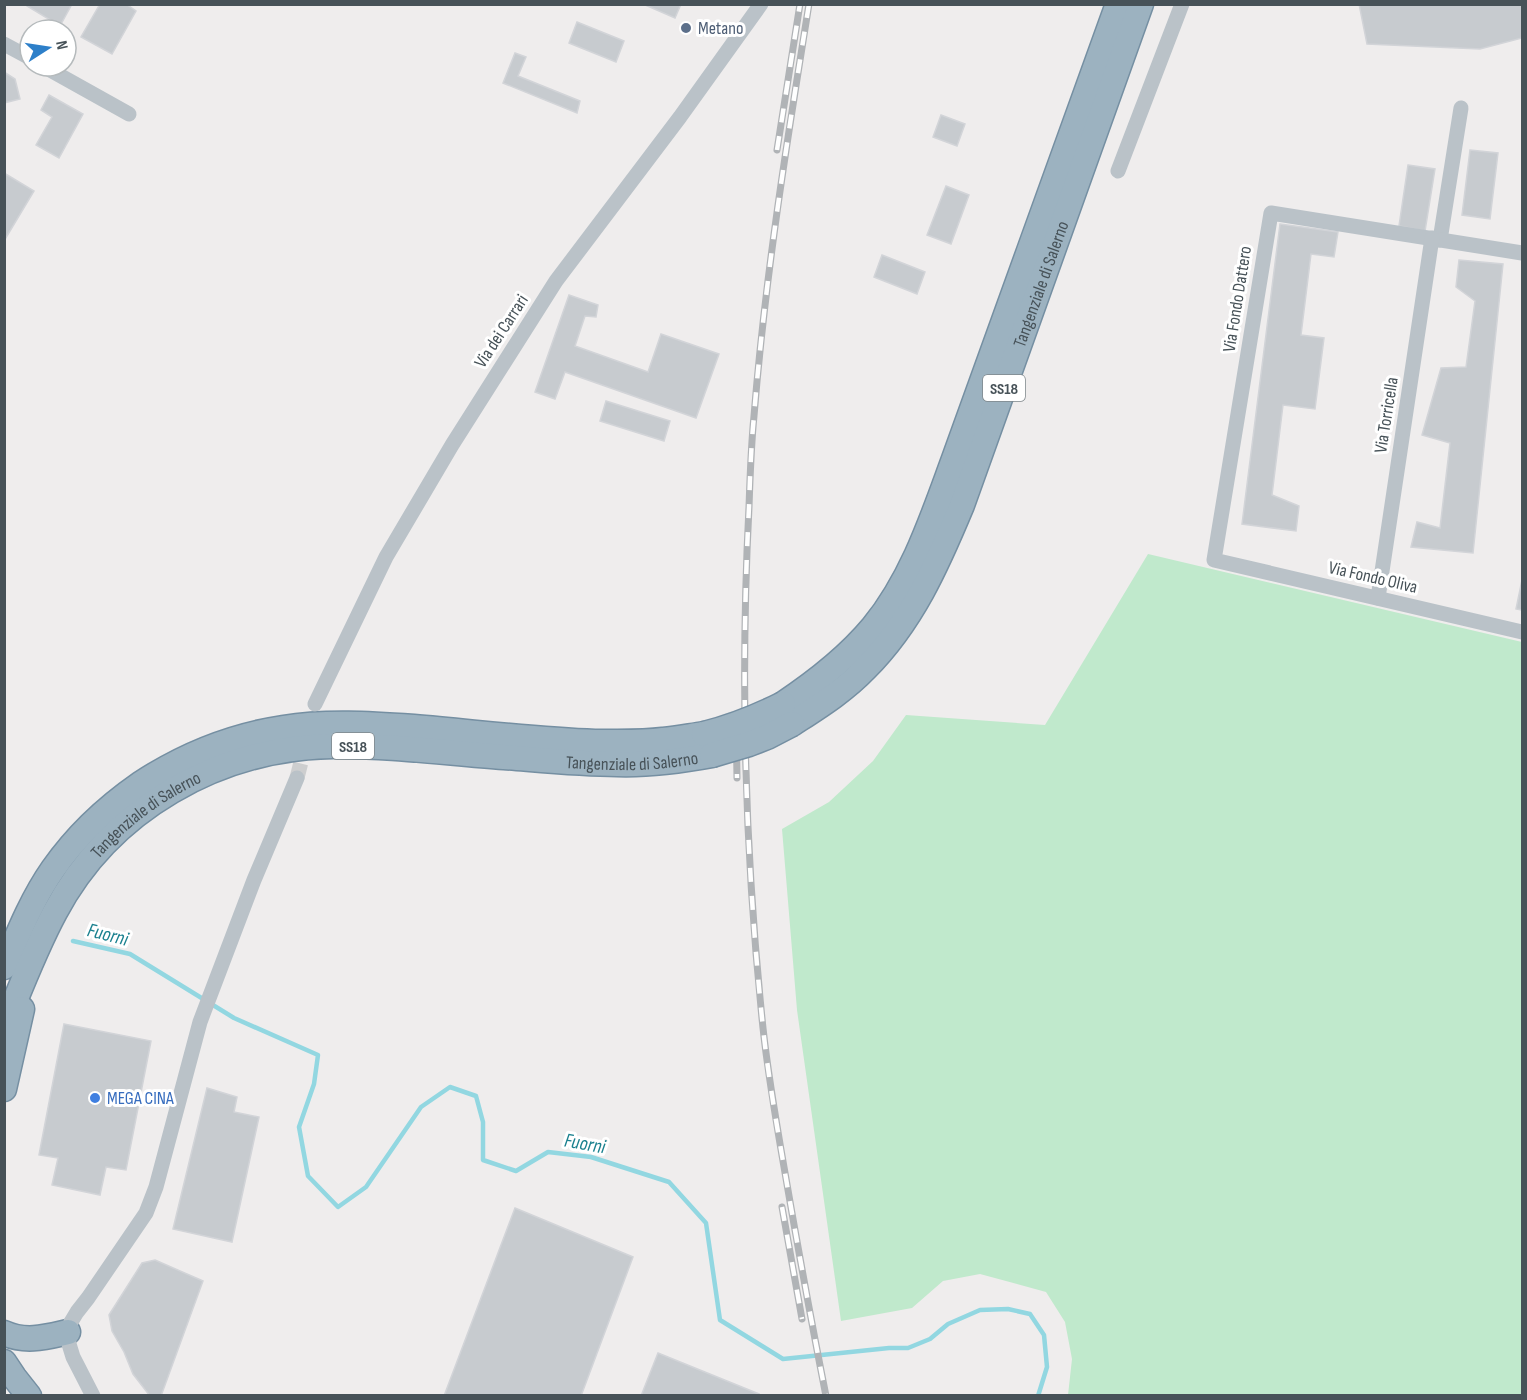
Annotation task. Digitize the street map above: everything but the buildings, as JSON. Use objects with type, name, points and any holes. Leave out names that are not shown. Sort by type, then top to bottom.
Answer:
[{"type":"highway","name":"Tangenziale di Salerno","points":[[788,714],[805,690],[828,672],[873,627],[910,569],[947,478],[1118,4]]},
{"type":"highway","name":"Tangenziale di Salerno","points":[[4,1028],[55,911],[79,874],[127,822],[149,805],[203,774],[253,756],[297,748],[332,746],[617,764],[680,761],[708,745],[725,728],[758,716],[788,714],[822,705],[864,670],[890,642],[919,599],[962,505],[1141,4]]},
{"type":"highway","name":"Tangenziale di Salerno","points":[[7,959],[32,905],[52,870],[101,815],[123,797],[179,760],[248,735],[282,728],[331,724],[392,726],[594,742],[663,740],[708,745]]},
{"type":"highway","points":[[4,1089],[32,963]]},
{"type":"highway","points":[[4,1333],[30,1340],[69,1332]]},
{"type":"highway","points":[[4,1362],[29,1395]]},
{"type":"street","name":"Via dei Carrari","points":[[315,704],[386,557],[452,445],[556,281],[680,117],[761,4]]},
{"type":"street","points":[[1118,171],[1182,4]]},
{"type":"street","points":[[4,44],[18,52]]},
{"type":"street","points":[[64,78],[129,114]]},
{"type":"street","points":[[1436,239],[1461,108]]},
{"type":"street","name":"Via Fondo Dattero","points":[[1214,560],[1271,213],[1522,253]]},
{"type":"street","name":"Via Torricella","points":[[1378,598],[1436,239]]},
{"type":"street","name":"Via Fondo Oliva","points":[[1214,560],[1522,632]]},
{"type":"street","points":[[93,1395],[73,1357],[69,1344],[71,1322],[146,1213],[156,1187],[200,1022],[254,880],[297,778]]},
{"type":"green space","points":[[1148,554],[1522,642],[1522,1395],[1068,1395],[1072,1359],[1065,1322],[1046,1292],[980,1274],[943,1281],[912,1308],[841,1321],[797,1010],[782,829],[829,802],[873,761],[906,715],[1045,725]]},
{"type":"waterway","name":"Fuorni","points":[[73,941],[130,954],[234,1018],[318,1055],[314,1084],[299,1127],[308,1176],[338,1207],[366,1187],[421,1107],[450,1087],[476,1096],[483,1122],[483,1160],[516,1171],[548,1152],[591,1157],[669,1182],[706,1223],[720,1320],[783,1359],[908,1348],[930,1339],[948,1324],[980,1310],[1008,1309],[1030,1314],[1044,1335],[1047,1367],[1038,1396]]},
{"type":"tunnel","points":[[297,778],[306,742]]},
{"type":"railway","points":[[777,150],[800,4]]},
{"type":"railway","points":[[809,4],[777,210],[753,427],[746,572],[745,703],[748,833],[765,1045],[789,1196],[826,1396]]},
{"type":"railway","points":[[736,718],[737,778]]},
{"type":"railway","points":[[782,1207],[802,1319]]},
{"type":"place","name":"Metano","points":[[686,28]]},
{"type":"place","name":"MEGA CINA","points":[[95,1098]]}]
